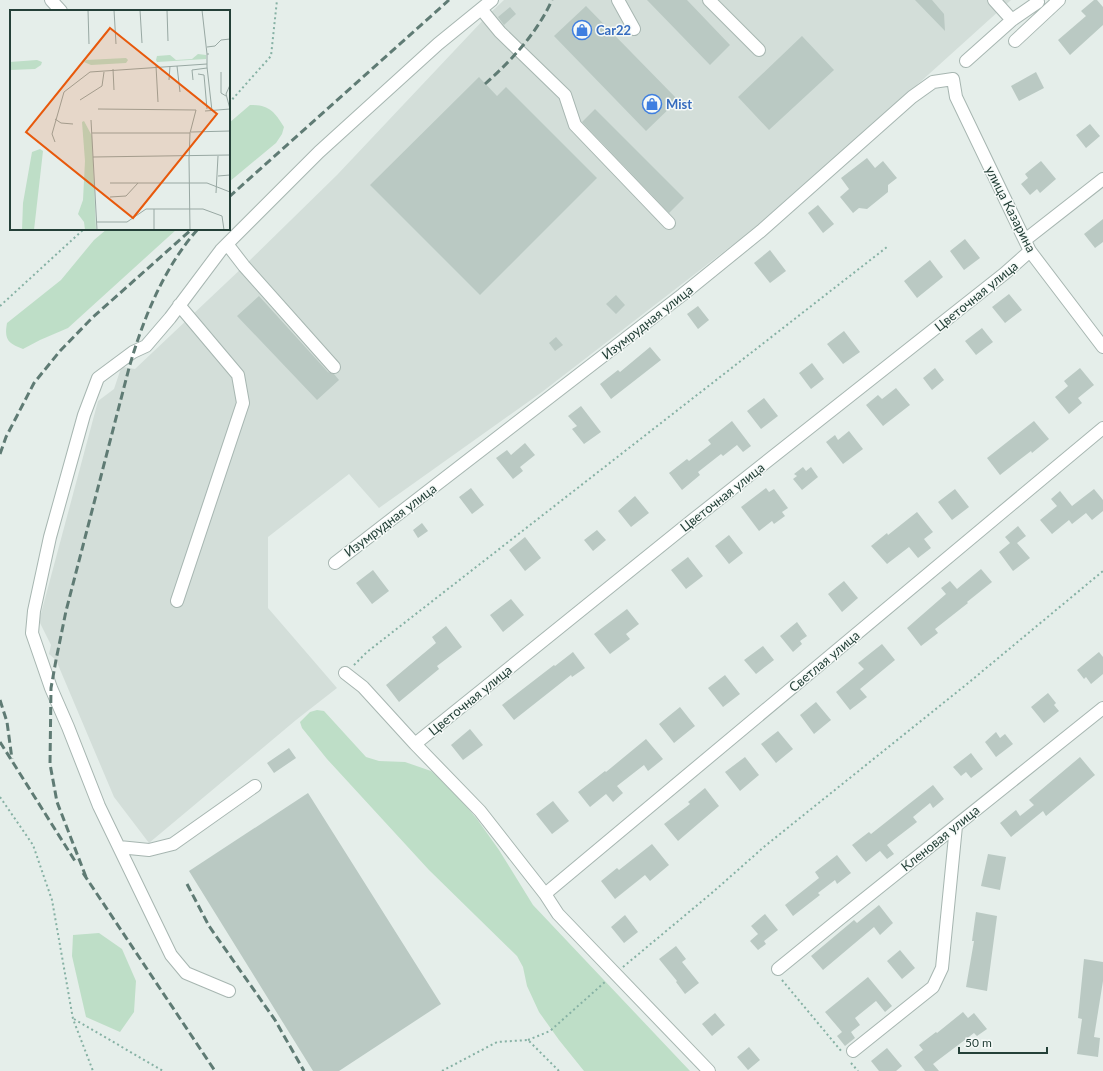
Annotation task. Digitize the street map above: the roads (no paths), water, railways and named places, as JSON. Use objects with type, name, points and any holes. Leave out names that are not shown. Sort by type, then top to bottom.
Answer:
[{"type":"street","points":[[51,0],[60,10]]},
{"type":"street","points":[[229,990],[186,973],[171,955],[99,806],[51,688],[32,633],[34,611],[50,537],[84,415],[98,378],[133,352],[146,346],[221,250],[319,152],[438,44],[492,0]]},
{"type":"street","points":[[618,0],[634,29]]},
{"type":"street","points":[[709,0],[759,50]]},
{"type":"street","points":[[994,0],[1012,20]]},
{"type":"street","points":[[966,61],[1012,20],[1037,1],[1055,3]]},
{"type":"street","points":[[1015,41],[1055,3]]},
{"type":"street","points":[[481,9],[500,32],[565,95],[575,125],[669,223]]},
{"type":"street","name":"улица Казарина","points":[[953,79],[956,97],[1028,246],[1103,347]]},
{"type":"street","name":"Изумрудная улица","points":[[335,563],[682,295],[761,231],[912,97],[933,82],[953,79]]},
{"type":"street","name":"Цветочная улица","points":[[415,744],[694,519],[1004,274],[1028,246],[1103,179]]},
{"type":"street","points":[[227,244],[244,266],[334,367]]},
{"type":"street","points":[[177,601],[243,403],[238,375],[179,305]]},
{"type":"street","name":"Светлая улица","points":[[545,894],[1103,428]]},
{"type":"street","points":[[346,673],[363,687],[415,744],[480,811],[545,894],[558,914],[614,974],[709,1071]]},
{"type":"street","name":"Кленовая улица","points":[[778,969],[837,920],[1103,708]]},
{"type":"street","points":[[119,847],[149,850],[173,844],[255,786]]},
{"type":"street","points":[[848,1054],[932,987],[942,968],[956,826]]},
{"type":"railway","points":[[230,196],[449,0]]},
{"type":"railway","points":[[485,84],[514,56],[531,35],[539,24],[552,0]]},
{"type":"railway","points":[[0,454],[6,437],[34,383],[60,351],[92,318],[191,230]]},
{"type":"railway","points":[[86,877],[57,802],[50,764],[51,688],[66,611],[129,368],[141,331],[156,294],[175,260],[197,230]]},
{"type":"railway","points":[[0,700],[7,722],[12,759]]},
{"type":"railway","points":[[0,742],[75,861]]},
{"type":"railway","points":[[83,873],[215,1071]]},
{"type":"railway","points":[[187,884],[209,926],[275,1020],[304,1071]]},
{"type":"place","name":"Car22","points":[[582,30]]},
{"type":"place","name":"Mist","points":[[652,104]]}]
